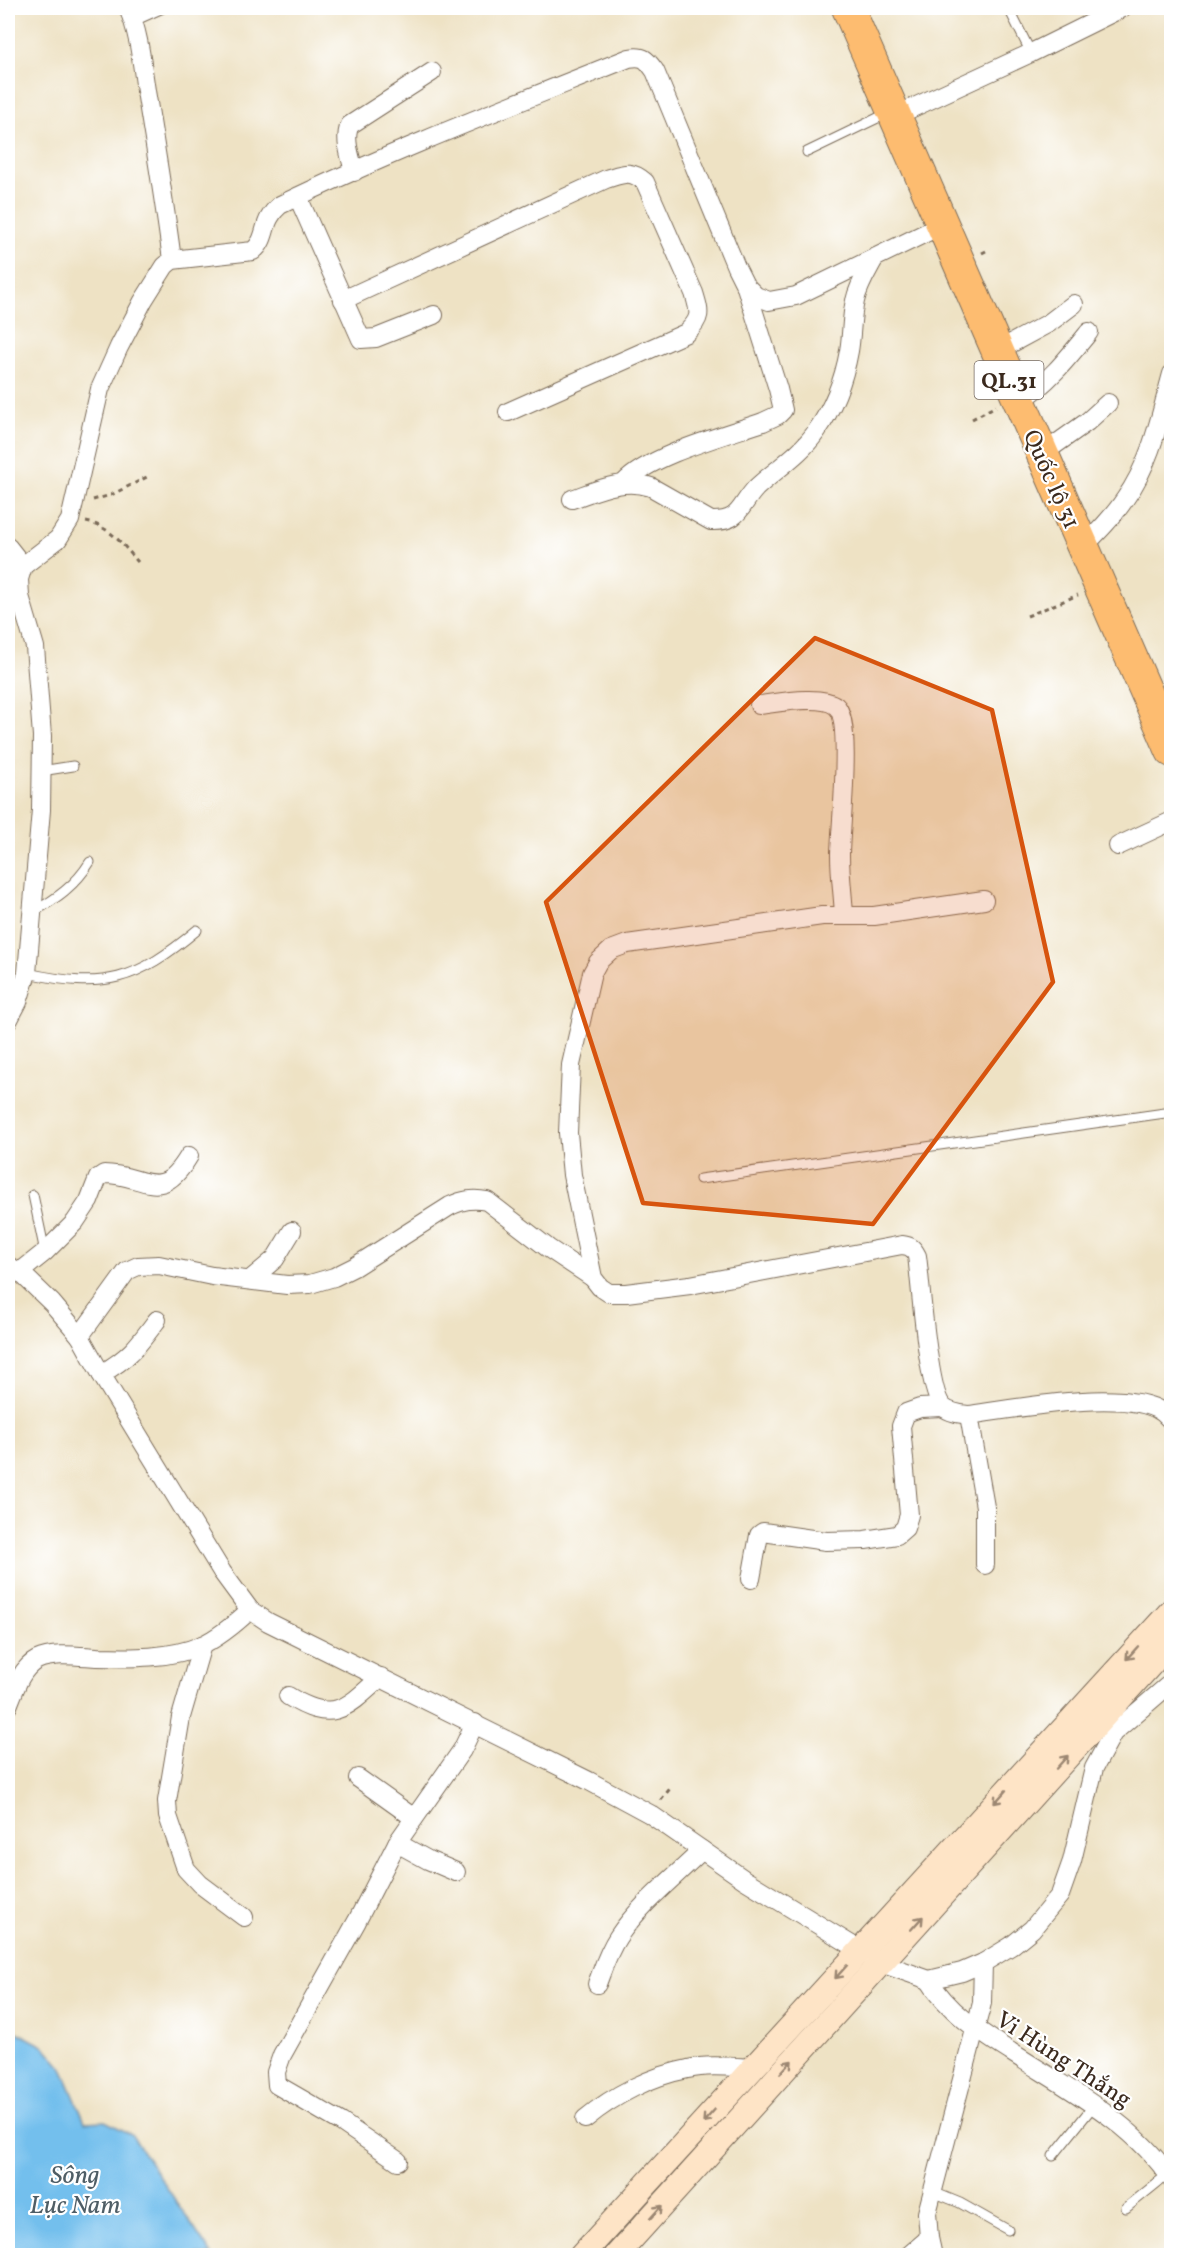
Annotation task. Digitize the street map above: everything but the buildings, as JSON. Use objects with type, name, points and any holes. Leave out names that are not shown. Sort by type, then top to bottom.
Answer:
[{"type":"highway","name":"Quốc lộ 31","points":[[848,8],[1172,751]]},
{"type":"street","points":[[894,113],[1031,53],[1122,8]]},
{"type":"street","points":[[131,14],[164,197],[172,260]]},
{"type":"street","points":[[8,1021],[18,1002],[27,973],[33,912],[42,736],[35,647],[20,596],[19,579],[23,566],[58,539],[72,512],[100,389],[143,301],[165,266],[172,260],[253,251],[259,245],[265,223],[280,205],[629,58],[639,56],[647,59],[655,71],[745,285],[783,410],[763,422],[659,460],[631,475],[624,483]]},
{"type":"street","points":[[354,172],[348,147],[347,131],[350,125],[432,72]]},
{"type":"street","points":[[343,300],[606,179],[626,173],[637,175],[645,182],[694,293],[699,311],[696,323],[686,333],[508,412]]},
{"type":"street","points":[[298,197],[361,339],[376,339],[434,315]]},
{"type":"street","points":[[745,285],[756,296],[769,301],[796,296],[942,225]]},
{"type":"street","points":[[572,499],[624,483],[641,484],[711,521],[733,518],[754,490],[803,449],[818,430],[833,402],[843,376],[849,351],[855,298],[874,259]]},
{"type":"street","points":[[997,351],[1049,323],[1074,304]]},
{"type":"street","points":[[1019,402],[1038,390],[1057,372],[1089,332]]},
{"type":"street","points":[[1082,548],[1110,520],[1141,473],[1151,449],[1172,374]]},
{"type":"street","points":[[1042,454],[1087,422],[1108,403]]},
{"type":"street","points":[[8,547],[23,566]]},
{"type":"street","points":[[759,705],[813,700],[827,701],[837,706],[843,719],[844,775],[840,857],[844,915]]},
{"type":"street","points":[[1118,846],[1172,821]]},
{"type":"street","points":[[593,1278],[572,1175],[568,1133],[571,1065],[592,973],[598,962],[611,950],[627,944],[676,935],[844,915],[874,916],[984,900]]},
{"type":"street","points":[[189,1156],[181,1170],[171,1179],[157,1184],[104,1174],[98,1178],[89,1202],[75,1222],[45,1252],[14,1269],[52,1303],[80,1336],[222,1572],[250,1610],[268,1622],[475,1723],[650,1814],[745,1880],[881,1963],[929,1980],[962,1972],[1011,1946],[1032,1929],[1059,1895],[1072,1861],[1094,1768],[1113,1733],[1172,1682]]},
{"type":"street","points":[[80,1336],[127,1271],[138,1266],[159,1265],[212,1276],[287,1285],[310,1284],[334,1277],[450,1206],[475,1198],[487,1201],[548,1248],[593,1278],[609,1293],[690,1285],[902,1245],[909,1246],[914,1249],[917,1256],[927,1348],[936,1394],[943,1407]]},
{"type":"street","points":[[250,1280],[275,1259],[292,1231]]},
{"type":"street","points":[[101,1374],[125,1360],[157,1320]]},
{"type":"street","points":[[751,1579],[759,1535],[763,1532],[826,1541],[865,1540],[897,1535],[904,1528],[909,1515],[901,1426],[906,1413],[920,1408],[943,1407],[957,1414],[969,1415],[1081,1400],[1140,1404],[1161,1411],[1172,1421]]},
{"type":"street","points":[[969,1415],[985,1507],[985,1565]]},
{"type":"street","points":[[8,1706],[28,1667],[35,1661],[62,1656],[123,1658],[174,1653],[202,1645],[229,1628],[250,1610]]},
{"type":"street","points":[[581,2256],[1172,1610]]},
{"type":"street","points":[[616,2256],[1172,1641]]},
{"type":"street","points":[[202,1645],[181,1717],[167,1801],[168,1816],[186,1869],[200,1884],[244,1917]]},
{"type":"street","points":[[288,1696],[322,1712],[340,1709],[358,1698],[381,1677]]},
{"type":"street","points":[[398,2161],[341,2122],[277,2085],[276,2072],[282,2055],[398,1842],[462,1750],[475,1723]]},
{"type":"street","points":[[358,1778],[414,1818]]},
{"type":"street","points":[[398,1842],[428,1860],[456,1872]]},
{"type":"street","points":[[597,1984],[608,1955],[630,1921],[702,1850]]},
{"type":"street","points":[[908,2256],[931,2247],[927,2213],[982,2003],[982,1962]]},
{"type":"street","name":"Vi Hùng Thắng","points":[[929,1980],[940,1997],[976,2029],[1122,2125],[1159,2161],[1170,2177]]},
{"type":"street","points":[[585,2119],[604,2103],[647,2082],[689,2068],[753,2068]]},
{"type":"lane","points":[[131,14],[163,8]]},
{"type":"lane","points":[[1009,9],[1031,53]]},
{"type":"lane","points":[[807,152],[894,113]]},
{"type":"lane","points":[[41,771],[73,766]]},
{"type":"lane","points":[[33,912],[67,890],[82,875],[90,862]]},
{"type":"lane","points":[[27,973],[62,981],[89,982],[133,974],[152,964],[197,930]]},
{"type":"lane","points":[[700,1179],[1172,1112]]},
{"type":"lane","points":[[33,1195],[45,1252]]},
{"type":"lane","points":[[1053,2156],[1094,2105]]},
{"type":"lane","points":[[1126,2208],[1170,2177]]},
{"type":"lane","points":[[933,2192],[960,2203],[1008,2230]]},
{"type":"path","points":[[72,512],[149,476]]},
{"type":"path","points":[[72,512],[111,532],[138,562]]},
{"type":"path","points":[[1027,616],[1099,585]]},
{"type":"highlighted area","points":[[815,638],[992,710],[1053,982],[873,1224],[643,1203],[546,902]]},
{"type":"water","name":"Sông Lục Nam","points":[[8,2027],[45,2047],[61,2066],[85,2122],[105,2121],[131,2134],[212,2255],[8,2255]]}]
